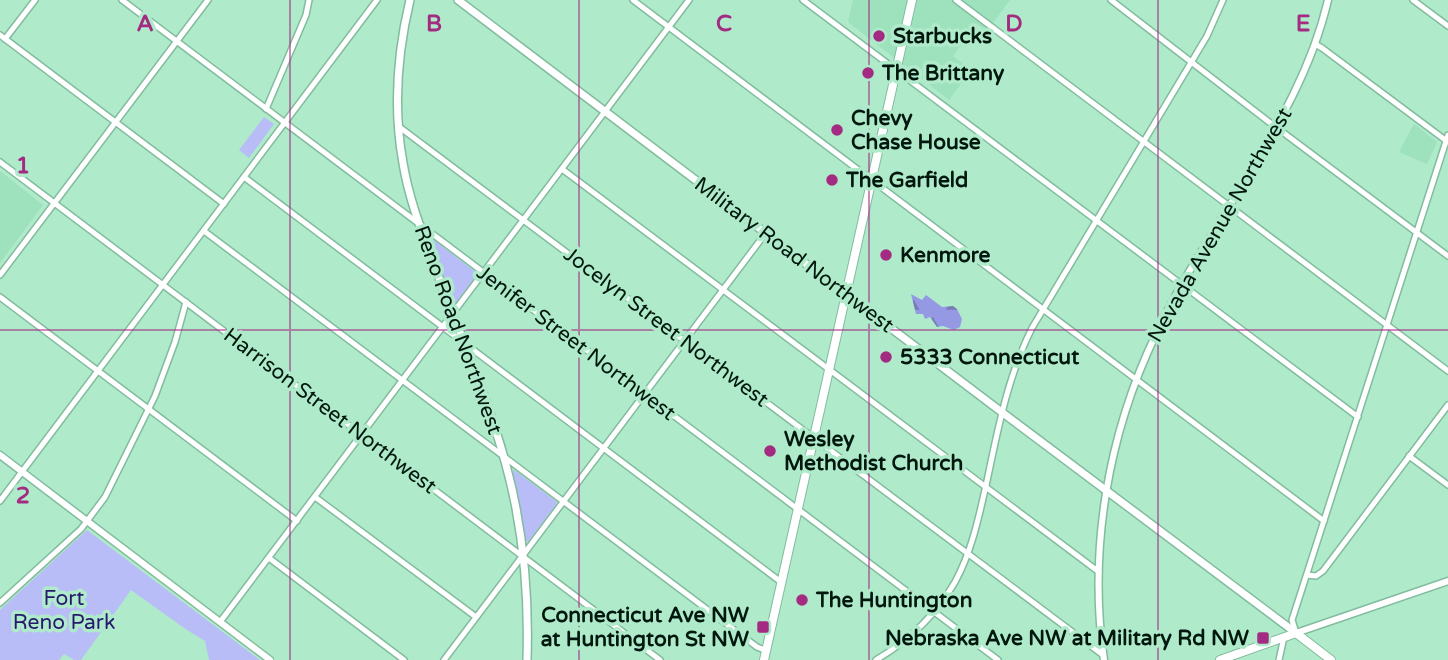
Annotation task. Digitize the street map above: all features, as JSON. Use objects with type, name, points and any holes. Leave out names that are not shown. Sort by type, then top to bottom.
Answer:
[{"type":"main road","name":"Reno Road Northwest","points":[[410,0],[400,55],[397,94],[398,126],[406,181],[485,401],[516,506],[527,606],[527,660]]},
{"type":"main road","name":"Military Road Northwest","points":[[458,0],[1331,660]]},
{"type":"main road","points":[[765,655],[912,0]]},
{"type":"main road","points":[[1220,660],[1296,633]]},
{"type":"street","points":[[35,0],[3,37],[224,204]]},
{"type":"street","name":"Jenifer Street Northwest","points":[[122,0],[998,660]]},
{"type":"street","points":[[0,275],[208,0]]},
{"type":"street","points":[[266,109],[306,15],[309,0]]},
{"type":"street","points":[[0,501],[377,0]]},
{"type":"street","points":[[633,0],[1324,521]]},
{"type":"street","points":[[220,622],[689,0]]},
{"type":"street","points":[[803,0],[1358,417]]},
{"type":"street","points":[[956,0],[1448,371]]},
{"type":"street","points":[[1111,0],[1448,256]]},
{"type":"street","points":[[876,660],[884,658],[909,637],[934,612],[955,582],[968,554],[1002,413],[1017,362],[1029,334],[1210,30],[1223,0]]},
{"type":"street","name":"Nevada Avenue Northwest","points":[[1103,657],[1099,572],[1101,540],[1107,491],[1119,434],[1137,379],[1155,335],[1182,285],[1300,83],[1328,0]]},
{"type":"street","points":[[1413,0],[1448,26]]},
{"type":"street","points":[[1315,44],[1447,139],[1292,620],[1296,633],[1448,581]]},
{"type":"street","name":"Jocelyn Street Northwest","points":[[398,126],[1103,657]]},
{"type":"street","name":"Harrison Street Northwest","points":[[0,162],[660,660]]},
{"type":"street","points":[[562,169],[1099,572]]},
{"type":"street","points":[[244,177],[782,582]]},
{"type":"street","points":[[204,230],[765,655]]},
{"type":"street","points":[[444,660],[765,234]]},
{"type":"street","points":[[0,297],[297,521]]},
{"type":"street","points":[[0,603],[81,529],[105,497],[149,410],[175,342],[186,302]]},
{"type":"street","points":[[1307,575],[1316,576],[1323,571],[1448,405]]},
{"type":"street","points":[[0,455],[270,660]]},
{"type":"street","points":[[1409,456],[1448,485]]},
{"type":"street","points":[[316,496],[476,617]]},
{"type":"street","points":[[269,558],[404,660]]},
{"type":"street","points":[[1279,660],[1284,638]]},
{"type":"shaded area","points":[[853,0],[1010,0],[987,31],[977,24],[953,56],[971,70],[949,100],[848,22]]},
{"type":"shaded area","points":[[1414,124],[1437,142],[1427,164],[1399,152]]},
{"type":"shaded area","points":[[0,171],[43,205],[0,263]]},
{"type":"green space","points":[[264,117],[274,124],[249,158],[239,150]]},
{"type":"green space","points":[[434,240],[477,273],[477,277],[455,304],[452,303],[430,243]]},
{"type":"green space","points":[[911,294],[922,300],[926,295],[942,307],[953,306],[962,319],[960,327],[954,330],[937,327],[930,317],[925,319],[923,314],[916,314]]},
{"type":"green space","points":[[514,470],[557,502],[528,542],[525,540],[512,473]]},
{"type":"green space","name":"Fort Reno Park","points":[[87,530],[260,660],[209,660],[205,641],[131,590],[81,660],[74,660],[64,654],[59,660],[0,660],[0,610]]},
{"type":"place","name":"Starbucks","points":[[879,36]]},
{"type":"place","name":"The Brittany","points":[[868,73]]},
{"type":"place","name":"Chevy Chase House","points":[[837,130]]},
{"type":"place","name":"The Garfield","points":[[832,180]]},
{"type":"place","name":"Kenmore","points":[[886,255]]},
{"type":"place","name":"5333 Connecticut","points":[[886,357]]},
{"type":"place","name":"Wesley Methodist Church","points":[[770,451]]},
{"type":"place","name":"The Huntington","points":[[802,600]]},
{"type":"place","name":"Connecticut Ave NW at Huntington St NW","points":[[763,627]]},
{"type":"place","name":"Nebraska Ave NW at Military Rd NW","points":[[1263,638]]}]
